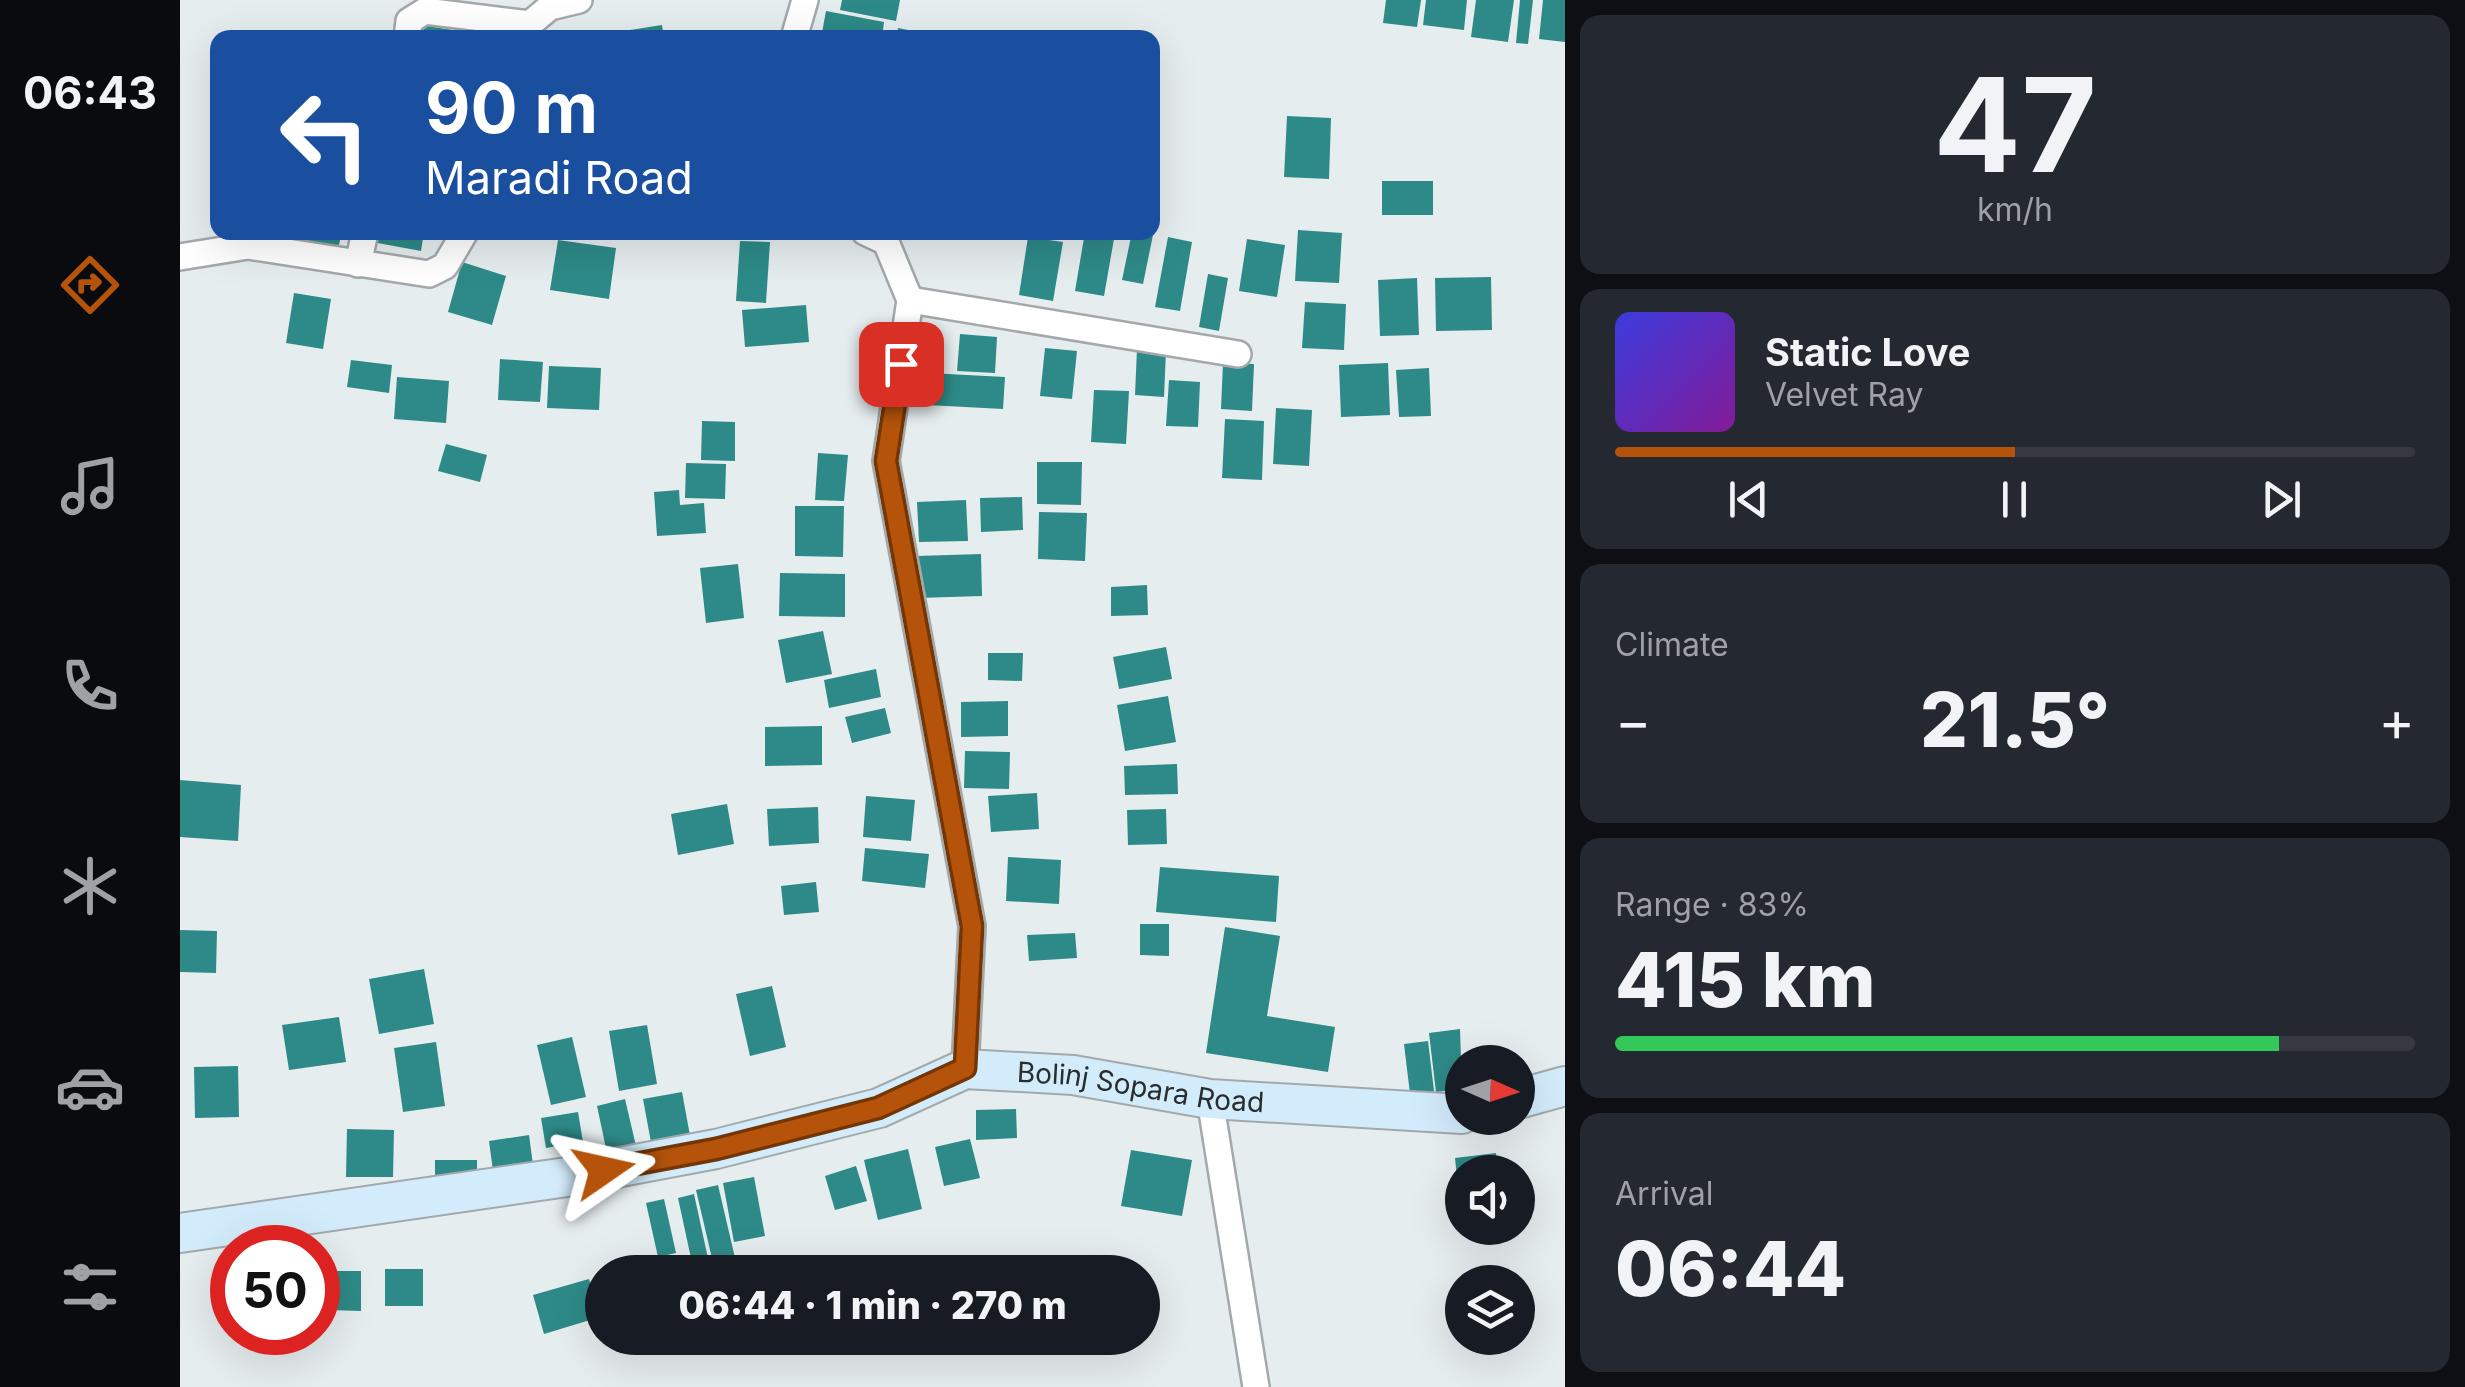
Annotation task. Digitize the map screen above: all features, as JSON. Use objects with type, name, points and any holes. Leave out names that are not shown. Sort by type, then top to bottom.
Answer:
[{"type":"main road","name":"Bolinj Sopara Road","points":[[180,1233],[567,1177],[716,1149],[878,1108],[965,1068],[1073,1076],[1210,1099],[1445,1113]]},
{"type":"main road","points":[[1535,1094],[1565,1086]]},
{"type":"street","points":[[407,30],[409,20],[425,11],[524,30],[550,7],[579,0]]},
{"type":"street","points":[[796,30],[805,0]]},
{"type":"street","points":[[358,264],[363,240]]},
{"type":"street","points":[[180,257],[248,246],[429,274],[445,266],[460,240]]},
{"type":"street","points":[[882,240],[910,300],[886,461],[972,926],[965,1068]]},
{"type":"street","points":[[910,300],[1238,354]]},
{"type":"street","points":[[1210,1099],[1256,1387]]},
{"type":"building","points":[[842,0],[900,0],[896,21],[840,10]]},
{"type":"building","points":[[1386,0],[1421,0],[1417,27],[1383,23]]},
{"type":"building","points":[[1426,0],[1467,0],[1464,30],[1423,25]]},
{"type":"building","points":[[1476,0],[1514,0],[1508,42],[1471,37]]},
{"type":"building","points":[[1520,0],[1533,0],[1528,44],[1516,43]]},
{"type":"building","points":[[1543,0],[1565,0],[1565,42],[1539,39]]},
{"type":"building","points":[[826,11],[884,22],[883,30],[822,30]]},
{"type":"building","points":[[416,24],[453,30],[415,30]]},
{"type":"building","points":[[662,25],[663,30],[630,30]]},
{"type":"building","points":[[1287,116],[1331,118],[1329,179],[1284,177]]},
{"type":"building","points":[[1382,181],[1433,181],[1433,215],[1382,215]]},
{"type":"building","points":[[1298,230],[1342,233],[1339,283],[1295,281]]},
{"type":"building","points":[[1168,237],[1192,242],[1180,311],[1155,307]]},
{"type":"building","points":[[1247,239],[1285,245],[1277,297],[1239,291]]},
{"type":"building","points":[[298,240],[340,240],[338,249]]},
{"type":"building","points":[[372,240],[423,240],[421,251]]},
{"type":"building","points":[[558,240],[616,248],[609,299],[550,290]]},
{"type":"building","points":[[1028,240],[1063,242],[1053,301],[1019,295]]},
{"type":"building","points":[[1084,240],[1114,240],[1104,296],[1075,291]]},
{"type":"building","points":[[1130,240],[1152,240],[1143,284],[1122,280]]},
{"type":"building","points":[[740,241],[770,242],[766,303],[736,301]]},
{"type":"building","points":[[462,262],[506,276],[492,325],[448,312]]},
{"type":"building","points":[[1208,274],[1228,278],[1219,331],[1199,327]]},
{"type":"building","points":[[1491,277],[1492,330],[1436,331],[1435,278]]},
{"type":"building","points":[[1417,278],[1419,335],[1380,336],[1378,280]]},
{"type":"building","points":[[294,293],[331,299],[323,349],[286,343]]},
{"type":"building","points":[[1305,302],[1346,304],[1344,350],[1302,348]]},
{"type":"building","points":[[806,305],[809,342],[745,347],[742,310]]},
{"type":"building","points":[[960,334],[997,337],[995,373],[957,371]]},
{"type":"building","points":[[1045,348],[1077,351],[1072,399],[1040,396]]},
{"type":"building","points":[[1137,349],[1166,351],[1164,397],[1135,395]]},
{"type":"building","points":[[500,359],[543,362],[540,402],[498,400]]},
{"type":"building","points":[[351,360],[392,365],[389,393],[347,387]]},
{"type":"building","points":[[1223,363],[1254,364],[1252,411],[1221,409]]},
{"type":"building","points":[[1388,363],[1390,415],[1341,417],[1339,365]]},
{"type":"building","points":[[549,366],[601,368],[599,410],[547,408]]},
{"type":"building","points":[[1429,368],[1431,416],[1399,417],[1396,370]]},
{"type":"building","points":[[929,373],[1005,377],[1003,409],[927,405]]},
{"type":"building","points":[[397,377],[449,381],[446,423],[394,419]]},
{"type":"building","points":[[1169,380],[1200,382],[1198,427],[1166,426]]},
{"type":"building","points":[[1094,390],[1129,391],[1126,444],[1091,442]]},
{"type":"building","points":[[1276,408],[1312,410],[1309,466],[1273,464]]},
{"type":"building","points":[[1225,419],[1264,421],[1262,480],[1222,478]]},
{"type":"building","points":[[702,421],[735,422],[735,461],[701,460]]},
{"type":"building","points":[[446,444],[487,455],[480,482],[438,471]]},
{"type":"building","points":[[818,453],[848,455],[844,501],[815,500]]},
{"type":"building","points":[[1037,462],[1082,462],[1081,505],[1037,504]]},
{"type":"building","points":[[686,463],[726,464],[725,499],[685,498]]},
{"type":"building","points":[[679,490],[680,505],[704,503],[706,533],[657,536],[654,492]]},
{"type":"building","points":[[1022,497],[1023,530],[981,532],[980,498]]},
{"type":"building","points":[[966,500],[968,541],[919,542],[917,502]]},
{"type":"building","points":[[795,506],[844,506],[843,557],[795,556]]},
{"type":"building","points":[[1039,512],[1087,513],[1085,561],[1038,559]]},
{"type":"building","points":[[981,554],[982,596],[918,598],[917,556]]},
{"type":"building","points":[[738,564],[744,618],[706,623],[700,568]]},
{"type":"building","points":[[780,573],[845,574],[845,617],[779,616]]},
{"type":"building","points":[[1147,585],[1148,615],[1111,616],[1111,587]]},
{"type":"building","points":[[823,631],[832,674],[786,683],[778,640]]},
{"type":"building","points":[[1166,647],[1172,679],[1119,689],[1113,657]]},
{"type":"building","points":[[988,653],[1023,653],[1022,681],[988,680]]},
{"type":"building","points":[[876,669],[881,697],[829,708],[824,680]]},
{"type":"building","points":[[1168,696],[1176,742],[1125,751],[1117,705]]},
{"type":"building","points":[[1008,701],[1008,736],[961,737],[961,702]]},
{"type":"building","points":[[885,708],[891,733],[852,743],[845,717]]},
{"type":"building","points":[[822,726],[822,765],[765,766],[765,727]]},
{"type":"building","points":[[965,751],[1010,752],[1009,789],[964,788]]},
{"type":"building","points":[[1177,764],[1178,794],[1125,795],[1124,766]]},
{"type":"building","points":[[180,780],[241,785],[238,841],[180,837]]},
{"type":"building","points":[[1037,793],[1039,829],[991,832],[988,796]]},
{"type":"building","points":[[866,796],[915,800],[911,841],[863,837]]},
{"type":"building","points":[[727,804],[734,844],[678,855],[671,814]]},
{"type":"building","points":[[818,807],[819,843],[769,846],[767,809]]},
{"type":"building","points":[[1166,809],[1167,844],[1128,845],[1127,810]]},
{"type":"building","points":[[865,848],[929,854],[925,888],[862,881]]},
{"type":"building","points":[[1008,857],[1061,860],[1059,904],[1006,901]]},
{"type":"building","points":[[1160,867],[1279,876],[1276,922],[1156,912]]},
{"type":"building","points":[[816,882],[819,912],[784,915],[781,886]]},
{"type":"building","points":[[1140,924],[1169,924],[1169,956],[1140,955]]},
{"type":"building","points":[[1225,927],[1280,936],[1267,1016],[1335,1027],[1328,1072],[1206,1053]]},
{"type":"building","points":[[180,930],[217,931],[216,973],[180,972]]},
{"type":"building","points":[[1075,933],[1077,958],[1029,961],[1027,935]]},
{"type":"building","points":[[424,969],[434,1024],[379,1034],[369,979]]},
{"type":"building","points":[[772,986],[786,1047],[750,1056],[736,994]]},
{"type":"building","points":[[339,1017],[346,1062],[289,1070],[282,1025]]},
{"type":"building","points":[[647,1025],[657,1084],[619,1091],[609,1031]]},
{"type":"building","points":[[1460,1029],[1461,1045],[1445,1045],[1445,1091],[1436,1092],[1429,1033]]},
{"type":"building","points":[[572,1037],[586,1097],[551,1105],[537,1045]]},
{"type":"building","points":[[1428,1041],[1434,1091],[1410,1094],[1404,1044]]},
{"type":"building","points":[[436,1042],[445,1106],[403,1112],[394,1048]]},
{"type":"building","points":[[238,1066],[239,1117],[195,1118],[194,1067]]},
{"type":"building","points":[[682,1092],[691,1141],[652,1148],[643,1099]]},
{"type":"building","points":[[625,1099],[636,1146],[607,1153],[597,1106]]},
{"type":"building","points":[[1016,1109],[1017,1138],[976,1140],[976,1110]]},
{"type":"building","points":[[578,1112],[583,1142],[546,1148],[541,1118]]},
{"type":"building","points":[[347,1129],[394,1130],[393,1177],[346,1177]]},
{"type":"building","points":[[529,1135],[533,1165],[493,1171],[489,1141]]},
{"type":"building","points":[[970,1139],[980,1178],[944,1186],[935,1147]]},
{"type":"building","points":[[908,1149],[922,1209],[878,1220],[864,1160]]},
{"type":"building","points":[[1131,1150],[1192,1160],[1182,1216],[1121,1206]]},
{"type":"building","points":[[435,1160],[477,1160],[477,1180],[435,1180]]},
{"type":"building","points":[[856,1166],[867,1201],[835,1210],[825,1176]]},
{"type":"building","points":[[754,1177],[765,1236],[734,1242],[723,1183]]},
{"type":"building","points":[[718,1185],[734,1255],[711,1255],[696,1190]]},
{"type":"building","points":[[694,1194],[707,1255],[690,1255],[678,1198]]},
{"type":"building","points":[[664,1199],[676,1253],[658,1255],[646,1203]]},
{"type":"building","points":[[385,1269],[423,1269],[423,1306],[385,1306]]},
{"type":"building","points":[[340,1271],[361,1271],[361,1311],[340,1310]]},
{"type":"building","points":[[585,1280],[585,1322],[544,1334],[533,1295]]},
{"type":"route","points":[[604,1170],[716,1149],[878,1108],[965,1068],[972,926],[886,461],[901,364]]}]
